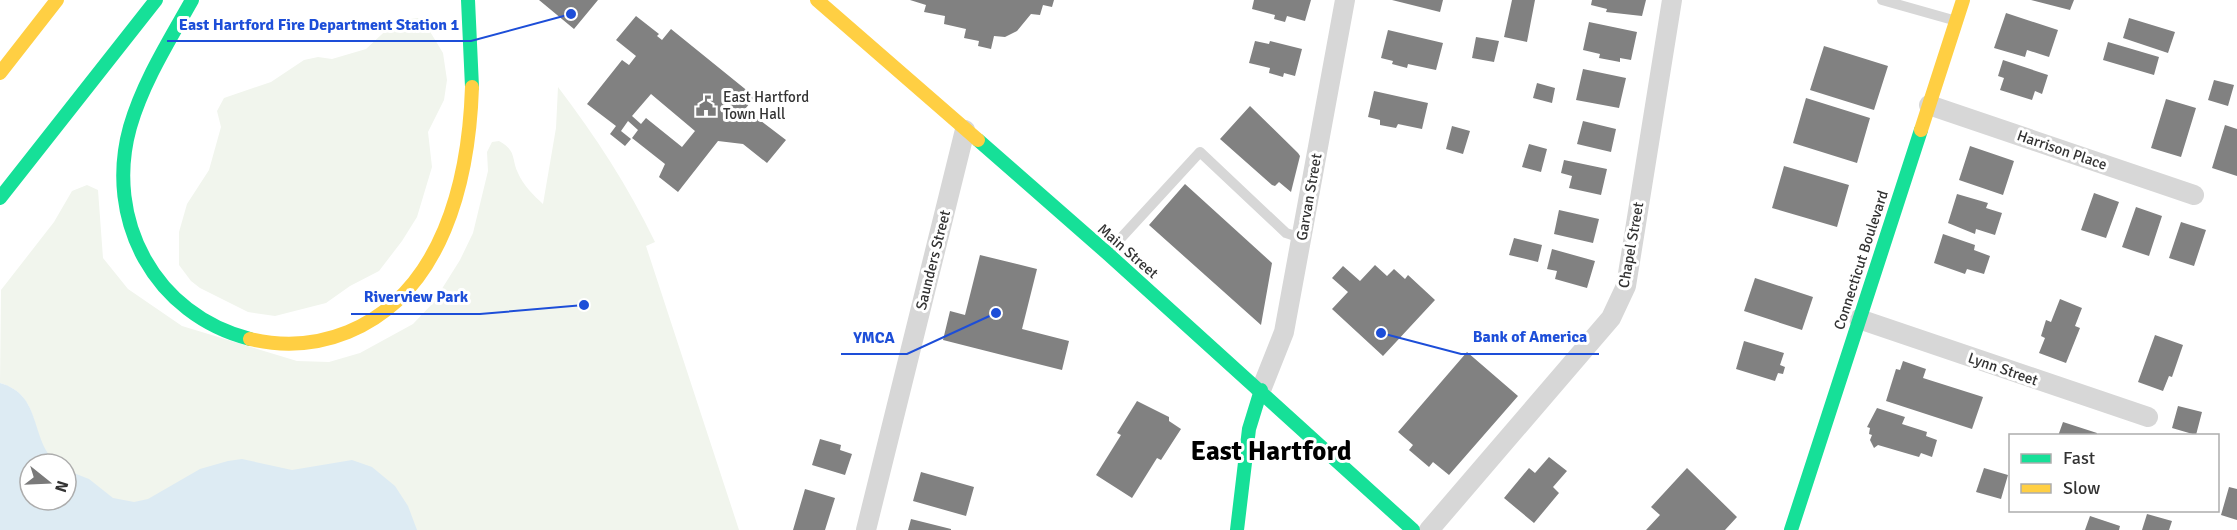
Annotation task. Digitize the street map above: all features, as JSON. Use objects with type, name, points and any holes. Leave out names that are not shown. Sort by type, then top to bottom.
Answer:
[{"type":"main road","points":[[0,73],[57,0]]},
{"type":"main road","points":[[0,198],[156,0]]},
{"type":"main road","points":[[192,0],[148,85],[129,129],[124,149],[122,186],[130,233],[143,262],[163,289],[200,321],[245,340],[295,345],[341,336],[378,317],[412,286],[440,241],[457,196],[467,143],[472,68],[468,0]]},
{"type":"main road","name":"Main Street","points":[[817,0],[1107,253],[1413,530]]},
{"type":"main road","name":"Connecticut Boulevard","points":[[1791,530],[1963,0]]},
{"type":"main road","points":[[1237,530],[1249,429],[1261,390]]},
{"type":"street","name":"Garvan Street","points":[[1261,390],[1284,332],[1345,0]]},
{"type":"street","name":"Chapel Street","points":[[1429,530],[1611,318],[1620,303],[1626,286],[1672,0]]},
{"type":"street","name":"Harrison Place","points":[[1929,105],[2194,195]]},
{"type":"street","name":"Saunders Street","points":[[866,530],[965,130]]},
{"type":"street","name":"Lynn Street","points":[[1859,319],[2148,417]]},
{"type":"lane","points":[[1882,0],[1956,21]]},
{"type":"lane","points":[[1107,253],[1200,152],[1286,233],[1301,238]]},
{"type":"shaded area","points":[[418,18],[423,20],[443,53],[447,80],[444,100],[428,132],[432,167],[417,217],[379,271],[350,286],[326,303],[275,316],[248,312],[200,288],[191,281],[179,265],[179,232],[187,204],[209,170],[221,127],[217,111],[224,98],[271,82],[304,60],[318,57],[332,59],[366,49],[396,21]]},
{"type":"shaded area","points":[[558,87],[611,162],[655,242],[646,246],[739,530],[0,530],[0,428],[37,431],[26,401],[16,390],[0,383],[1,290],[54,222],[72,191],[87,185],[98,190],[103,258],[128,289],[182,326],[297,361],[329,362],[360,353],[413,324],[433,303],[460,260],[473,233],[488,171],[487,152],[492,142],[499,141],[509,148],[523,182],[543,204],[556,128]]},
{"type":"shaded area","points":[[0,383],[14,389],[30,407],[47,452],[18,452],[18,512],[78,512],[78,475],[89,479],[113,498],[134,502],[148,499],[200,469],[228,461],[242,459],[292,470],[352,460],[372,467],[395,486],[408,506],[417,530],[0,530]]},
{"type":"building","points":[[539,0],[598,0],[574,29]]},
{"type":"building","points":[[910,0],[1054,0],[1052,7],[1043,5],[1040,15],[1031,14],[1017,31],[1005,37],[994,36],[991,49],[978,46],[979,41],[964,38],[966,29],[944,24],[945,16],[924,12],[926,5]]},
{"type":"building","points":[[1254,0],[1311,0],[1305,21],[1287,16],[1285,22],[1274,19],[1275,15],[1252,9]]},
{"type":"building","points":[[1392,0],[1443,0],[1440,12]]},
{"type":"building","points":[[1512,0],[1535,0],[1527,42],[1504,37]]},
{"type":"building","points":[[1592,0],[1646,0],[1642,16],[1606,12],[1607,9],[1591,5]]},
{"type":"building","points":[[2031,0],[2074,0],[2070,10]]},
{"type":"building","points":[[2006,13],[2058,30],[2049,57],[2027,50],[2025,57],[1994,48]]},
{"type":"building","name":"East Hartford Town Hall","points":[[636,16],[659,34],[657,36],[662,40],[671,29],[755,97],[745,109],[786,140],[767,163],[743,144],[718,141],[678,192],[659,177],[665,164],[632,138],[638,130],[628,121],[621,131],[631,139],[625,146],[610,134],[616,126],[587,104],[622,60],[629,65],[636,56],[616,40]],"holes":[[[651,94],[695,131],[682,147],[646,118],[641,124],[632,116]]]},
{"type":"building","points":[[2129,18],[2175,32],[2168,53],[2123,38]]},
{"type":"building","points":[[1589,22],[1637,32],[1631,60],[1620,58],[1620,62],[1599,58],[1600,54],[1583,50]]},
{"type":"building","points":[[1388,30],[1443,43],[1436,70],[1408,64],[1407,68],[1381,58]]},
{"type":"building","points":[[1476,37],[1499,41],[1494,62],[1472,58]]},
{"type":"building","points":[[1255,41],[1269,44],[1270,41],[1302,49],[1295,76],[1284,73],[1283,77],[1269,73],[1270,68],[1249,63]]},
{"type":"building","points":[[2108,42],[2159,57],[2154,75],[2103,60]]},
{"type":"building","points":[[1824,46],[1888,66],[1874,110],[1810,90]]},
{"type":"building","points":[[2003,60],[2048,75],[2042,94],[2035,91],[2032,100],[2000,90],[2004,78],[1998,76]]},
{"type":"building","points":[[1583,69],[1626,78],[1619,108],[1576,100]]},
{"type":"building","points":[[2214,80],[2234,85],[2228,106],[2208,100]]},
{"type":"building","points":[[1537,83],[1555,88],[1552,103],[1533,98]]},
{"type":"building","points":[[1374,91],[1428,103],[1422,129],[1398,124],[1396,128],[1380,125],[1380,120],[1368,117]]},
{"type":"building","points":[[1806,98],[1870,118],[1857,163],[1793,143]]},
{"type":"building","points":[[2166,99],[2196,108],[2181,157],[2151,148]]},
{"type":"building","points":[[1250,106],[1300,156],[1291,192],[1279,182],[1275,186],[1272,185],[1220,139]]},
{"type":"building","points":[[1583,121],[1616,129],[1611,152],[1577,144]]},
{"type":"building","points":[[2225,125],[2237,129],[2237,176],[2212,168]]},
{"type":"building","points":[[1452,126],[1470,131],[1463,154],[1446,149]]},
{"type":"building","points":[[1529,144],[1547,149],[1541,172],[1522,167]]},
{"type":"building","points":[[1970,146],[2014,161],[2003,195],[1959,180]]},
{"type":"building","points":[[1564,160],[1607,169],[1601,195],[1569,188],[1572,176],[1561,173]]},
{"type":"building","points":[[1784,166],[1849,185],[1837,227],[1772,208]]},
{"type":"building","points":[[1185,184],[1272,263],[1261,325],[1149,225]]},
{"type":"building","points":[[2094,193],[2119,202],[2106,238],[2081,230]]},
{"type":"building","points":[[1957,194],[1988,203],[1986,208],[2002,213],[1995,235],[1976,229],[1975,234],[1948,223]]},
{"type":"building","points":[[2136,207],[2162,216],[2149,256],[2122,247]]},
{"type":"building","points":[[1559,210],[1599,219],[1593,243],[1554,234]]},
{"type":"building","points":[[2181,222],[2206,230],[2194,266],[2169,258]]},
{"type":"building","points":[[1943,234],[1975,245],[1974,250],[1990,256],[1984,274],[1967,269],[1965,274],[1934,263]]},
{"type":"building","points":[[1514,238],[1542,245],[1538,262],[1509,255]]},
{"type":"building","points":[[1552,249],[1595,261],[1587,288],[1555,279],[1557,271],[1547,269]]},
{"type":"building","points":[[980,255],[1037,269],[1022,329],[1069,341],[1062,370],[943,340],[950,311],[965,315]]},
{"type":"building","points":[[1375,265],[1387,276],[1394,269],[1405,279],[1408,275],[1435,300],[1383,356],[1332,309],[1348,292],[1332,278],[1343,266],[1360,281]]},
{"type":"building","points":[[1755,278],[1813,297],[1802,330],[1744,311]]},
{"type":"building","points":[[2060,299],[2082,308],[2075,326],[2080,328],[2066,363],[2039,353],[2045,338],[2041,336],[2046,320],[2051,322]]},
{"type":"building","points":[[2155,335],[2183,345],[2172,377],[2169,376],[2163,391],[2138,382]]},
{"type":"building","points":[[1744,341],[1784,353],[1780,365],[1785,367],[1783,374],[1778,373],[1775,381],[1736,369]]},
{"type":"building","points":[[1467,352],[1518,396],[1449,475],[1433,462],[1429,467],[1409,450],[1413,445],[1398,432]]},
{"type":"building","points":[[1903,361],[1926,369],[1923,378],[1983,397],[1972,429],[1886,401],[1896,369],[1900,370]]},
{"type":"building","points":[[1137,401],[1169,417],[1169,421],[1181,429],[1161,460],[1157,458],[1132,498],[1096,475],[1121,435],[1117,433]]},
{"type":"building","points":[[2178,406],[2202,412],[2196,434],[2172,428]]},
{"type":"building","points":[[1877,408],[1905,417],[1902,424],[1927,432],[1926,436],[1937,440],[1932,457],[1921,453],[1919,457],[1878,445],[1874,448],[1870,440],[1872,435],[1869,434],[1870,428],[1867,427]]},
{"type":"building","points":[[2063,422],[2097,433],[2097,434],[2059,434]]},
{"type":"building","points":[[820,439],[841,445],[840,450],[852,454],[845,475],[812,465]]},
{"type":"building","points":[[1549,457],[1567,471],[1553,487],[1559,493],[1534,523],[1504,498],[1529,468],[1535,473]]},
{"type":"building","points":[[1687,468],[1737,517],[1725,530],[1646,530],[1660,515],[1651,507]]},
{"type":"building","points":[[1984,468],[2008,475],[2001,499],[1976,492]]},
{"type":"building","points":[[921,472],[974,487],[966,516],[913,501]]},
{"type":"building","points":[[2229,487],[2237,489],[2237,520],[2221,515]]},
{"type":"building","points":[[805,489],[835,498],[825,530],[793,530]]},
{"type":"building","points":[[2147,514],[2172,521],[2169,530],[2142,530]]},
{"type":"building","points":[[2090,516],[2120,526],[2119,530],[2085,530]]},
{"type":"building","points":[[911,519],[951,529],[951,530],[908,530]]},
{"type":"traffic: fast","points":[[0,198],[156,0]]},
{"type":"traffic: fast","points":[[192,0],[157,62],[135,110],[124,162],[124,196],[131,229],[145,259],[163,286],[188,309],[217,327],[250,339]]},
{"type":"traffic: fast","points":[[468,0],[472,87]]},
{"type":"traffic: fast","points":[[1791,530],[1921,130]]},
{"type":"traffic: fast","points":[[978,140],[1107,253],[1413,530]]},
{"type":"traffic: fast","points":[[1237,530],[1249,429],[1261,390]]},
{"type":"traffic: slow","points":[[0,73],[57,0]]},
{"type":"traffic: slow","points":[[817,0],[978,140]]},
{"type":"traffic: slow","points":[[1921,130],[1963,0]]},
{"type":"traffic: slow","points":[[250,339],[288,344],[324,340],[348,332],[380,314],[407,290],[428,262],[444,230],[456,195],[465,159],[472,87]]},
{"type":"place","name":"East Hartford Fire Department Station 1","points":[[571,14]]},
{"type":"place","name":"East Hartford Town Hall","points":[[706,106]]},
{"type":"place","name":"Riverview Park","points":[[584,305]]},
{"type":"place","name":"YMCA","points":[[996,313]]},
{"type":"place","name":"Bank of America","points":[[1381,333]]},
{"type":"district","name":"East Hartford","points":[[1271,451]]}]
